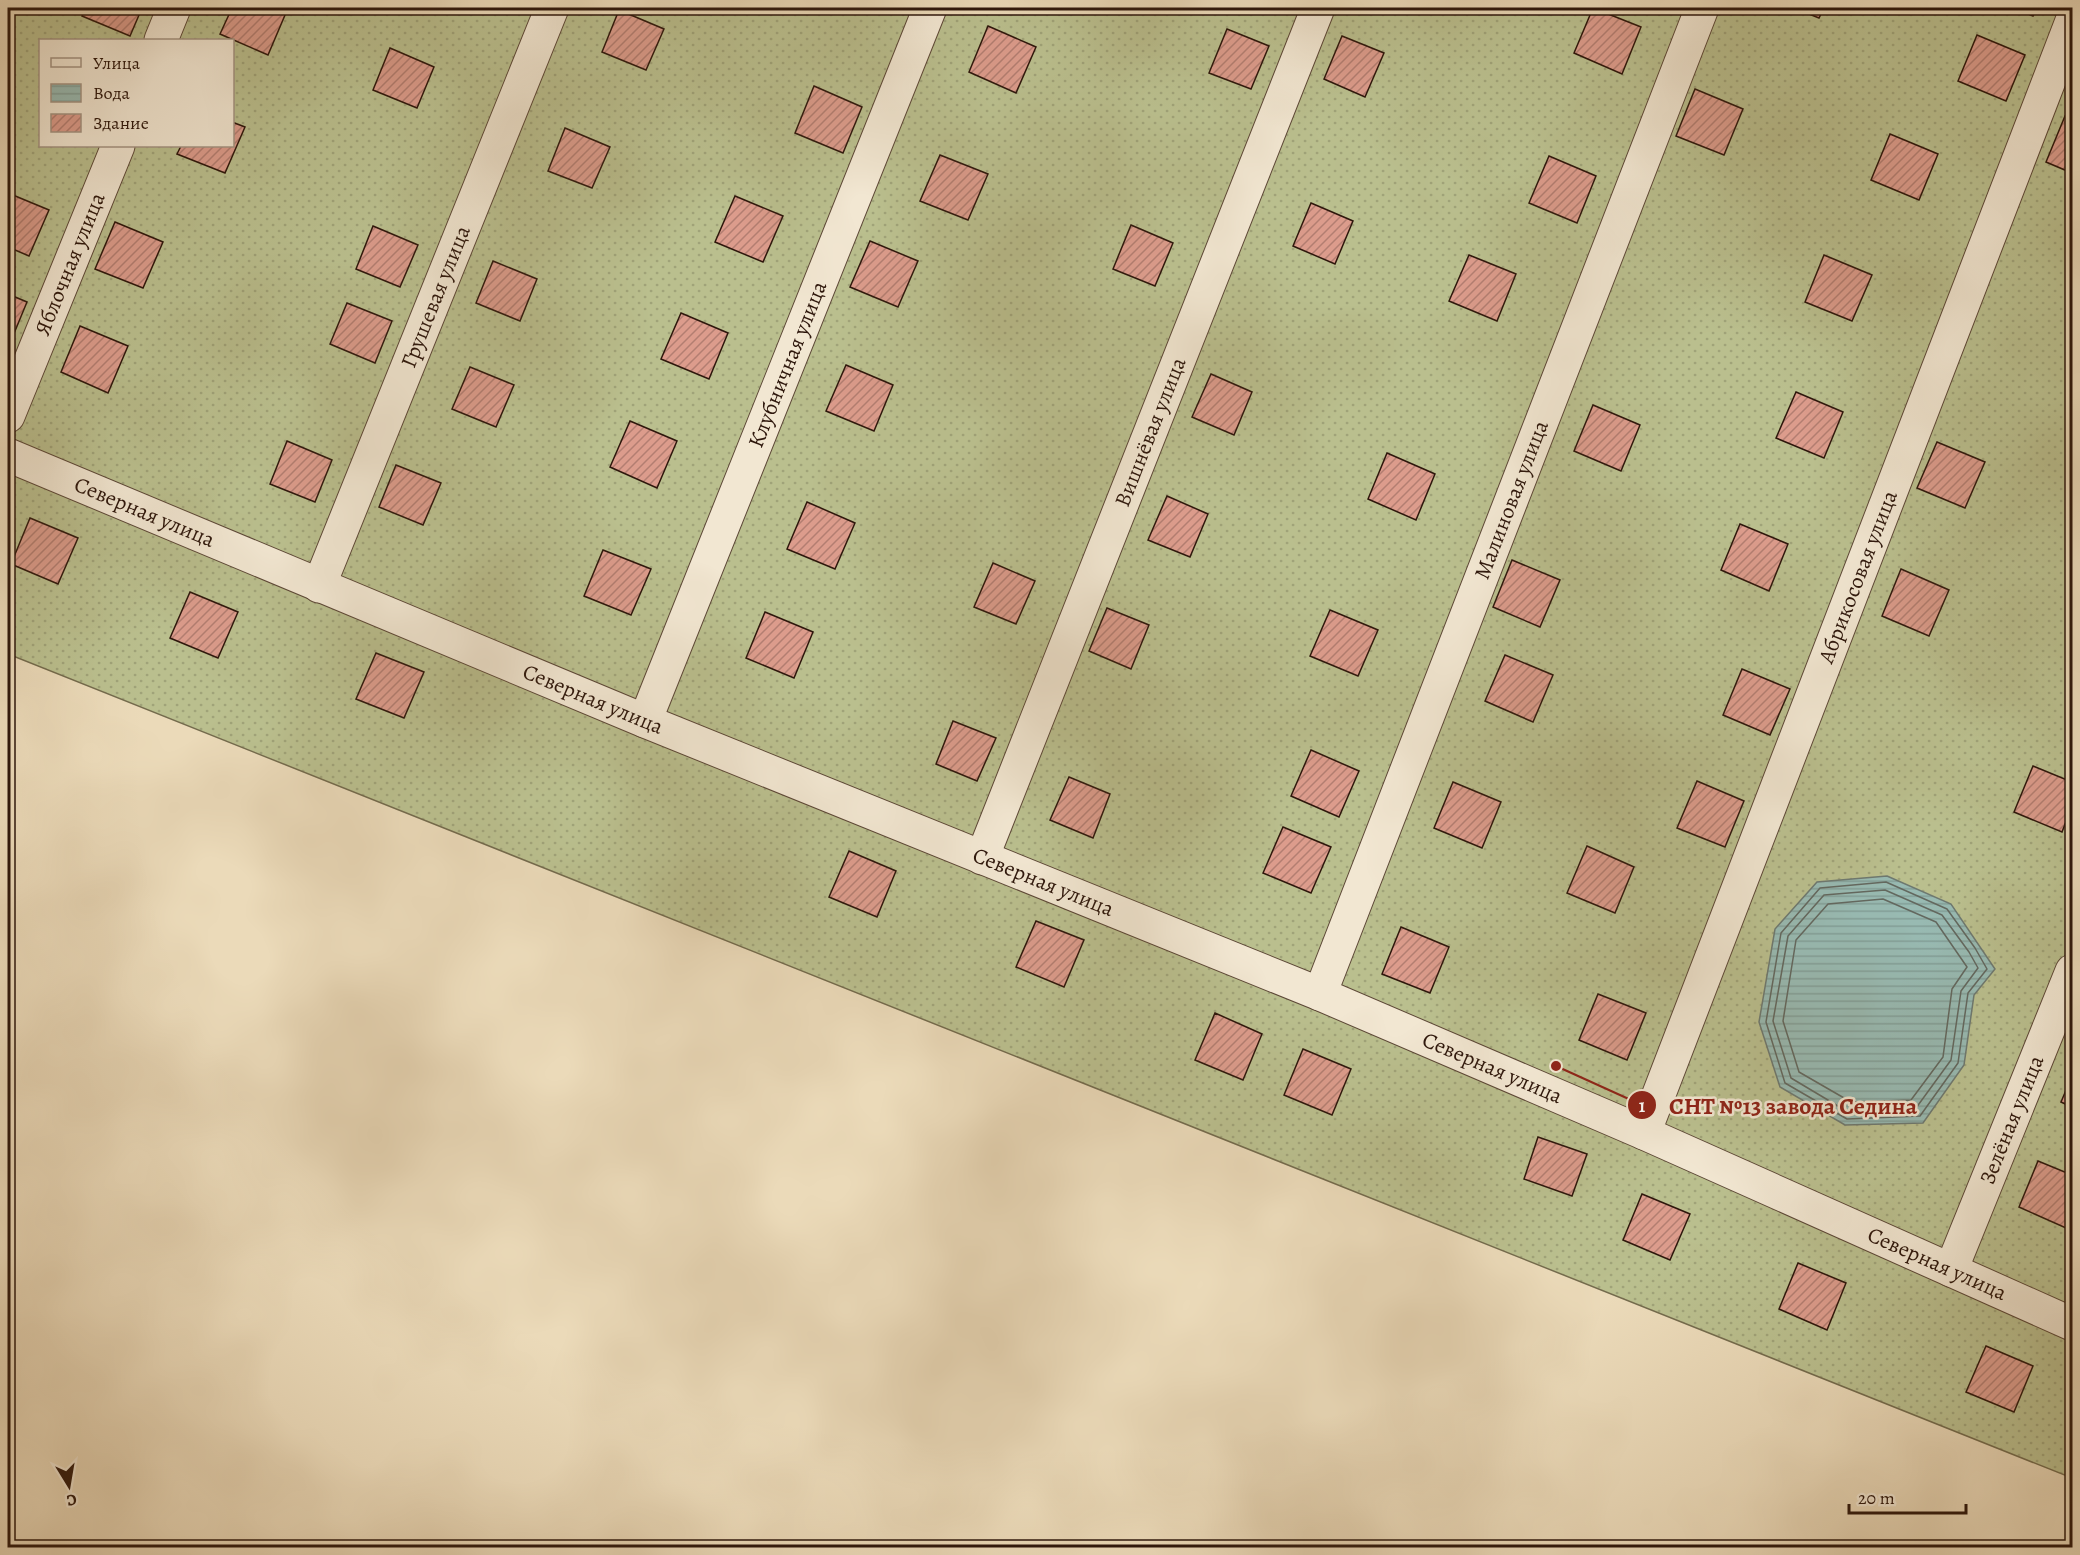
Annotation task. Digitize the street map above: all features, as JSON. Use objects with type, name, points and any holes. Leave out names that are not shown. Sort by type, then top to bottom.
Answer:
[{"type":"street","points":[[161,39],[174,8]]},
{"type":"street","name":"Грушевая улица","points":[[319,586],[552,8]]},
{"type":"street","name":"Клубничная улица","points":[[645,720],[930,8]]},
{"type":"street","name":"Вишнёвая улица","points":[[982,858],[1318,8]]},
{"type":"street","name":"Малиновая улица","points":[[1320,994],[1702,8]]},
{"type":"street","name":"Абрикосовая улица","points":[[1644,1133],[2073,21]]},
{"type":"street","name":"Яблочная улица","points":[[8,416],[118,147]]},
{"type":"street","name":"Северная улица","points":[[8,455],[645,720],[1320,994],[1644,1133],[2073,1324]]},
{"type":"street","name":"Зелёная улица","points":[[1951,1270],[2073,971]]},
{"type":"green space","points":[[8,8],[2072,8],[2072,1478],[8,654]]},
{"type":"water","points":[[1887,876],[1951,904],[1995,969],[1974,995],[1964,1065],[1923,1123],[1845,1125],[1780,1087],[1759,1022],[1775,929],[1817,882]]},
{"type":"building","points":[[85,8],[142,8],[130,36],[82,16]]},
{"type":"building","points":[[232,8],[288,8],[268,55],[220,34]]},
{"type":"building","points":[[1593,8],[1641,27],[1622,74],[1574,53]]},
{"type":"building","points":[[1794,8],[1824,8],[1819,18]]},
{"type":"building","points":[[2014,8],[2037,8],[2033,16]]},
{"type":"building","points":[[619,10],[664,29],[646,70],[602,52]]},
{"type":"building","points":[[988,26],[1036,47],[1016,93],[969,72]]},
{"type":"building","points":[[1227,29],[1269,46],[1251,89],[1209,73]]},
{"type":"building","points":[[1977,35],[2025,55],[2006,101],[1958,81]]},
{"type":"building","points":[[1342,36],[1384,53],[1365,97],[1324,79]]},
{"type":"building","points":[[390,48],[434,67],[417,108],[373,90]]},
{"type":"building","points":[[814,86],[862,107],[843,153],[795,133]]},
{"type":"building","points":[[1695,89],[1743,109],[1724,155],[1676,136]]},
{"type":"building","points":[[2065,116],[2072,119],[2072,173],[2046,162]]},
{"type":"building","points":[[234,123],[245,127],[225,173],[177,154],[180,147],[234,147]]},
{"type":"building","points":[[565,128],[610,147],[592,188],[548,171]]},
{"type":"building","points":[[1890,134],[1938,154],[1919,200],[1871,180]]},
{"type":"building","points":[[940,155],[988,174],[968,220],[920,201]]},
{"type":"building","points":[[1549,156],[1596,176],[1577,223],[1529,203]]},
{"type":"building","points":[[8,193],[49,210],[29,256],[8,247]]},
{"type":"building","points":[[735,196],[783,216],[763,262],[715,242]]},
{"type":"building","points":[[1311,203],[1353,221],[1335,264],[1293,246]]},
{"type":"building","points":[[115,222],[163,242],[143,288],[95,269]]},
{"type":"building","points":[[1131,225],[1173,243],[1155,286],[1113,269]]},
{"type":"building","points":[[373,226],[418,245],[400,287],[356,269]]},
{"type":"building","points":[[870,241],[918,261],[898,307],[850,287]]},
{"type":"building","points":[[1469,255],[1516,274],[1497,321],[1449,301]]},
{"type":"building","points":[[1824,255],[1872,275],[1852,321],[1805,302]]},
{"type":"building","points":[[493,261],[537,279],[520,321],[476,303]]},
{"type":"building","points":[[8,294],[27,302],[8,348]]},
{"type":"building","points":[[347,303],[392,321],[375,363],[330,344]]},
{"type":"building","points":[[681,313],[728,333],[709,379],[661,359]]},
{"type":"building","points":[[80,326],[128,346],[108,393],[61,372]]},
{"type":"building","points":[[846,365],[893,385],[874,431],[826,411]]},
{"type":"building","points":[[470,367],[514,385],[496,427],[452,409]]},
{"type":"building","points":[[1211,374],[1252,392],[1234,435],[1192,417]]},
{"type":"building","points":[[1796,392],[1843,412],[1824,458],[1776,438]]},
{"type":"building","points":[[1593,405],[1640,425],[1621,471],[1574,451]]},
{"type":"building","points":[[630,421],[677,441],[657,488],[610,467]]},
{"type":"building","points":[[287,441],[332,460],[315,502],[270,484]]},
{"type":"building","points":[[1937,442],[1985,462],[1965,508],[1917,488]]},
{"type":"building","points":[[1387,453],[1435,474],[1416,520],[1368,499]]},
{"type":"building","points":[[396,465],[441,483],[423,525],[379,507]]},
{"type":"building","points":[[1167,496],[1208,514],[1190,557],[1148,540]]},
{"type":"building","points":[[807,502],[855,523],[835,569],[787,549]]},
{"type":"building","points":[[30,518],[78,538],[58,584],[11,564]]},
{"type":"building","points":[[1740,524],[1788,544],[1769,591],[1721,570]]},
{"type":"building","points":[[603,550],[651,569],[631,615],[584,596]]},
{"type":"building","points":[[1512,560],[1560,580],[1540,627],[1493,607]]},
{"type":"building","points":[[993,563],[1035,581],[1016,624],[974,607]]},
{"type":"building","points":[[1901,569],[1949,590],[1929,636],[1882,616]]},
{"type":"building","points":[[190,592],[238,612],[218,658],[170,638]]},
{"type":"building","points":[[1107,608],[1149,625],[1131,669],[1089,651]]},
{"type":"building","points":[[1330,610],[1378,630],[1358,676],[1310,656]]},
{"type":"building","points":[[765,612],[813,632],[794,678],[746,658]]},
{"type":"building","points":[[376,653],[424,672],[404,718],[356,699]]},
{"type":"building","points":[[1505,655],[1553,675],[1533,722],[1485,701]]},
{"type":"building","points":[[1742,669],[1790,689],[1770,735],[1723,715]]},
{"type":"building","points":[[953,721],[996,738],[977,781],[936,764]]},
{"type":"building","points":[[1311,750],[1359,771],[1339,817],[1291,796]]},
{"type":"building","points":[[2033,766],[2072,782],[2072,806],[2062,832],[2014,812]]},
{"type":"building","points":[[1069,777],[1110,794],[1093,838],[1050,820]]},
{"type":"building","points":[[1697,781],[1744,801],[1725,847],[1677,828]]},
{"type":"building","points":[[1453,782],[1501,802],[1482,848],[1434,828]]},
{"type":"building","points":[[1283,827],[1331,847],[1311,893],[1263,873]]},
{"type":"building","points":[[1587,846],[1634,867],[1615,913],[1567,893]]},
{"type":"building","points":[[849,851],[896,871],[877,917],[829,897]]},
{"type":"building","points":[[1036,921],[1084,940],[1064,987],[1016,967]]},
{"type":"building","points":[[1401,927],[1449,947],[1430,993],[1382,974]]},
{"type":"building","points":[[1598,994],[1646,1013],[1627,1060],[1579,1040]]},
{"type":"building","points":[[1215,1013],[1262,1034],[1243,1080],[1195,1060]]},
{"type":"building","points":[[1303,1049],[1351,1069],[1332,1115],[1284,1095]]},
{"type":"building","points":[[2072,1076],[2072,1107],[2061,1102]]},
{"type":"building","points":[[1538,1137],[1587,1154],[1572,1196],[1524,1179]]},
{"type":"building","points":[[2038,1161],[2072,1175],[2072,1213],[2066,1228],[2019,1207]]},
{"type":"building","points":[[1642,1194],[1690,1214],[1670,1260],[1623,1240]]},
{"type":"building","points":[[1798,1263],[1846,1283],[1827,1330],[1779,1309]]},
{"type":"building","points":[[1986,1346],[2033,1366],[2014,1412],[1966,1392]]},
{"type":"place","name":"СНТ №13 завода Седина","points":[[1556,1066]]}]
